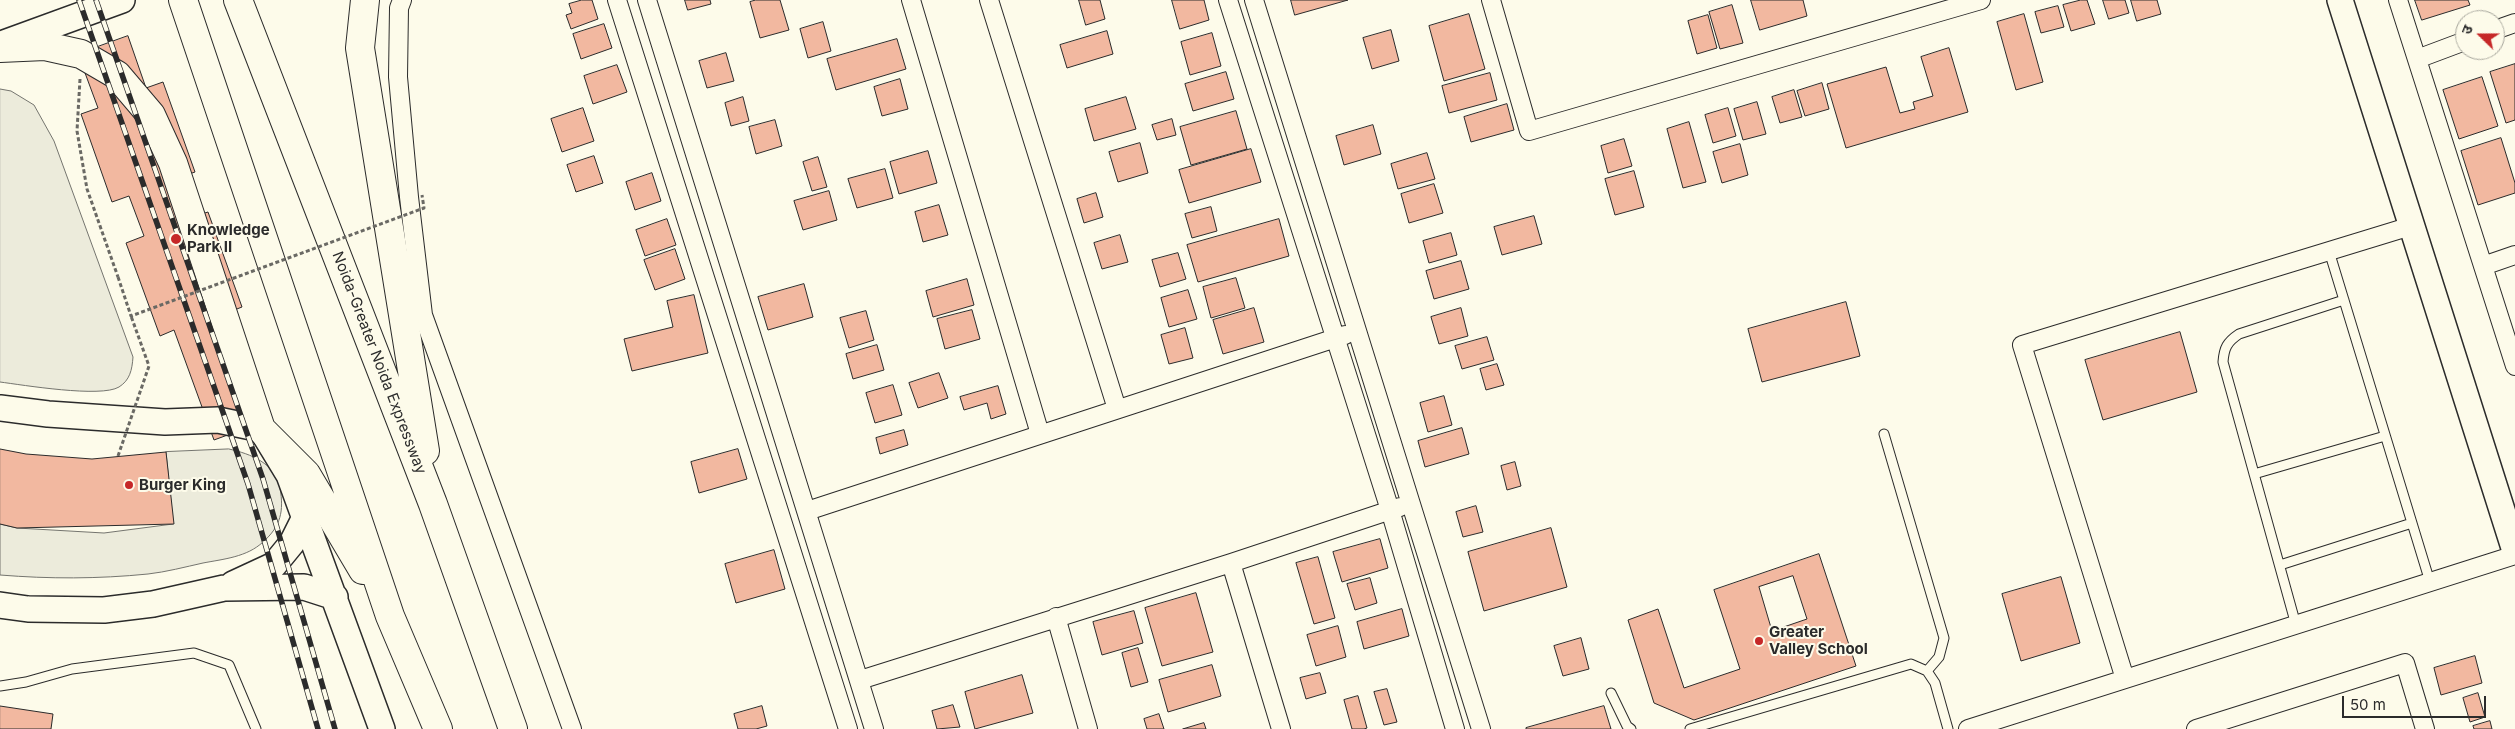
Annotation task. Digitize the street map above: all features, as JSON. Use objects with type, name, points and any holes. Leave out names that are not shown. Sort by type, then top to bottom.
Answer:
[{"type":"highway","name":"Noida-Greater Noida Expressway","points":[[238,0],[433,504],[513,729]]},
{"type":"highway","points":[[365,0],[360,48],[433,504]]},
{"type":"highway","points":[[186,8],[390,616],[438,729]]},
{"type":"highway","points":[[0,48],[45,46],[81,54],[117,75],[150,115],[173,163],[261,429],[306,474],[390,616]]},
{"type":"street","points":[[0,44],[30,35],[122,0]]},
{"type":"street","points":[[402,0],[399,8],[398,77],[409,197],[423,315],[572,729]]},
{"type":"street","points":[[617,0],[848,729]]},
{"type":"street","points":[[647,0],[874,729]]},
{"type":"street","points":[[911,0],[1040,434]]},
{"type":"street","points":[[989,0],[1117,409]]},
{"type":"street","points":[[1228,0],[1390,510],[1455,729]]},
{"type":"street","points":[[1254,0],[1481,729]]},
{"type":"street","points":[[1491,0],[1528,131],[1981,0]]},
{"type":"street","points":[[1968,729],[2430,582],[2515,553],[2340,0]]},
{"type":"street","points":[[2398,0],[2515,366]]},
{"type":"street","points":[[2416,59],[2455,45]]},
{"type":"street","points":[[2125,679],[2022,345],[2411,226]]},
{"type":"street","points":[[2483,266],[2515,255]]},
{"type":"street","points":[[807,511],[1357,331]]},
{"type":"street","points":[[0,408],[48,414],[165,422],[218,420],[261,429],[290,475],[382,729]]},
{"type":"street","points":[[860,680],[1231,563],[1411,503]]},
{"type":"street","points":[[224,588],[274,565],[292,543],[305,517]]},
{"type":"street","points":[[1231,563],[1281,729]]},
{"type":"street","points":[[0,605],[28,608],[104,610],[153,604],[224,588],[304,587],[335,597]]},
{"type":"street","points":[[1056,617],[1088,729]]},
{"type":"street","points":[[2196,729],[2405,663],[2425,729]]},
{"type":"lane","points":[[2328,251],[2430,582]]},
{"type":"lane","points":[[2296,625],[2223,362],[2224,351],[2228,342],[2239,334],[2344,300]]},
{"type":"lane","points":[[1884,434],[1944,638],[1938,657],[1927,671]]},
{"type":"lane","points":[[2254,474],[2385,436]]},
{"type":"lane","points":[[2280,566],[2412,523]]},
{"type":"lane","points":[[0,686],[26,682],[72,669],[194,653],[230,665],[256,729]]},
{"type":"lane","points":[[1690,729],[1894,667],[1911,664],[1927,671],[1935,683],[1948,729]]},
{"type":"lane","points":[[1611,693],[1627,726],[1631,729]]},
{"type":"path","points":[[81,54],[77,131],[87,189],[149,366],[118,456]]},
{"type":"path","points":[[131,316],[424,208],[422,195]]},
{"type":"shaded area","points":[[0,89],[11,91],[34,105],[54,141],[133,357],[130,374],[119,387],[110,390],[80,391],[0,382]]},
{"type":"shaded area","points":[[229,449],[261,461],[273,472],[280,488],[282,504],[280,518],[269,536],[250,551],[227,559],[148,574],[74,578],[0,575],[0,524],[17,528],[104,533],[173,524],[166,452]]},
{"type":"building","points":[[582,0],[592,0],[598,19],[571,29],[566,15],[572,13],[569,4]]},
{"type":"building","points":[[685,0],[710,0],[711,4],[688,10]]},
{"type":"building","points":[[756,0],[780,0],[789,30],[760,38],[750,2]]},
{"type":"building","points":[[1079,0],[1100,0],[1105,19],[1086,25]]},
{"type":"building","points":[[1172,0],[1204,0],[1209,20],[1180,29]]},
{"type":"building","points":[[1291,0],[1348,0],[1295,15]]},
{"type":"building","points":[[1751,0],[1803,0],[1807,16],[1760,30]]},
{"type":"building","points":[[2087,0],[2095,24],[2071,31],[2063,5]]},
{"type":"building","points":[[2103,0],[2125,0],[2129,13],[2109,19]]},
{"type":"building","points":[[2131,0],[2157,0],[2161,14],[2137,21]]},
{"type":"building","points":[[2415,0],[2468,0],[2470,5],[2422,20]]},
{"type":"building","points":[[1732,5],[1743,43],[1720,49],[1709,12]]},
{"type":"building","points":[[2058,6],[2064,27],[2041,33],[2035,12]]},
{"type":"building","points":[[1469,14],[1485,69],[1444,81],[1429,26]]},
{"type":"building","points":[[2024,14],[2043,82],[2016,90],[1997,22]]},
{"type":"building","points":[[1708,15],[1717,48],[1697,54],[1688,21]]},
{"type":"building","points":[[823,22],[831,51],[808,58],[800,29]]},
{"type":"building","points":[[604,24],[612,48],[581,59],[573,34]]},
{"type":"building","points":[[1391,30],[1399,61],[1372,69],[1363,38]]},
{"type":"building","points":[[1107,31],[1113,54],[1067,68],[1060,45]]},
{"type":"building","points":[[1212,33],[1221,66],[1190,75],[1181,42]]},
{"type":"building","name":"Knowledge Park II","points":[[128,36],[146,88],[163,82],[195,172],[178,178],[192,217],[208,212],[242,307],[224,314],[263,422],[214,440],[174,330],[160,336],[126,243],[144,236],[129,196],[112,202],[81,114],[98,108],[78,54]]},
{"type":"building","points":[[897,39],[906,69],[836,90],[827,59]]},
{"type":"building","points":[[1949,48],[1968,112],[1846,148],[1827,84],[1886,67],[1900,113],[1915,109],[1913,102],[1933,96],[1921,57]]},
{"type":"building","points":[[726,53],[734,81],[707,88],[699,61]]},
{"type":"building","points":[[2515,64],[2515,120],[2506,123],[2490,72]]},
{"type":"building","points":[[617,65],[627,92],[593,104],[584,76]]},
{"type":"building","points":[[1226,72],[1234,99],[1193,111],[1185,84]]},
{"type":"building","points":[[1490,73],[1497,100],[1449,113],[1442,86]]},
{"type":"building","points":[[2482,77],[2498,126],[2459,139],[2443,90]]},
{"type":"building","points":[[900,79],[908,109],[882,116],[874,87]]},
{"type":"building","points":[[1822,83],[1829,109],[1805,116],[1797,91]]},
{"type":"building","points":[[1794,90],[1802,117],[1780,123],[1772,97]]},
{"type":"building","points":[[743,97],[749,121],[731,126],[725,103]]},
{"type":"building","points":[[1126,97],[1136,129],[1094,141],[1085,109]]},
{"type":"building","points":[[1757,102],[1766,134],[1743,140],[1734,109]]},
{"type":"building","points":[[1507,104],[1514,130],[1471,142],[1464,117]]},
{"type":"building","points":[[583,108],[594,141],[562,152],[551,119]]},
{"type":"building","points":[[1728,108],[1736,136],[1713,143],[1705,115]]},
{"type":"building","points":[[1236,111],[1247,149],[1191,165],[1180,127]]},
{"type":"building","points":[[1172,119],[1176,135],[1157,140],[1152,125]]},
{"type":"building","points":[[775,120],[782,146],[756,154],[749,127]]},
{"type":"building","points":[[1689,122],[1706,182],[1683,188],[1667,129]]},
{"type":"building","points":[[1373,125],[1381,154],[1344,165],[1336,136]]},
{"type":"building","points":[[2501,138],[2515,183],[2515,193],[2478,205],[2461,151]]},
{"type":"building","points":[[1624,139],[1632,166],[1608,173],[1601,146]]},
{"type":"building","points":[[1140,143],[1148,173],[1118,182],[1109,152]]},
{"type":"building","points":[[1740,144],[1748,175],[1722,183],[1713,152]]},
{"type":"building","points":[[1251,149],[1261,182],[1189,203],[1179,170]]},
{"type":"building","points":[[928,151],[937,183],[899,194],[890,162]]},
{"type":"building","points":[[1427,153],[1435,179],[1398,189],[1391,164]]},
{"type":"building","points":[[594,156],[603,183],[576,192],[567,165]]},
{"type":"building","points":[[818,157],[827,187],[812,191],[803,162]]},
{"type":"building","points":[[885,169],[893,198],[857,208],[848,179]]},
{"type":"building","points":[[1634,171],[1644,207],[1615,215],[1605,179]]},
{"type":"building","points":[[652,173],[661,201],[635,210],[626,182]]},
{"type":"building","points":[[1434,184],[1443,213],[1409,223],[1401,194]]},
{"type":"building","points":[[829,191],[837,220],[803,230],[794,201]]},
{"type":"building","points":[[1096,193],[1103,217],[1084,223],[1077,199]]},
{"type":"building","points":[[939,205],[948,235],[923,242],[915,212]]},
{"type":"building","points":[[1211,207],[1217,231],[1192,238],[1185,214]]},
{"type":"building","points":[[1534,216],[1542,244],[1502,255],[1494,227]]},
{"type":"building","points":[[667,219],[676,245],[645,256],[636,230]]},
{"type":"building","points":[[1279,219],[1289,256],[1198,282],[1187,245]]},
{"type":"building","points":[[1451,233],[1457,255],[1429,263],[1423,241]]},
{"type":"building","points":[[1120,235],[1128,262],[1102,269],[1094,243]]},
{"type":"building","points":[[675,249],[685,279],[655,290],[644,260]]},
{"type":"building","points":[[1178,253],[1186,279],[1160,287],[1152,260]]},
{"type":"building","points":[[1461,261],[1469,289],[1434,299],[1426,271]]},
{"type":"building","points":[[1236,278],[1245,308],[1211,318],[1203,287]]},
{"type":"building","points":[[967,279],[974,305],[933,317],[926,291]]},
{"type":"building","points":[[804,284],[813,317],[768,330],[758,297]]},
{"type":"building","points":[[1188,290],[1197,319],[1169,327],[1161,298]]},
{"type":"building","points":[[694,295],[708,353],[632,371],[624,339],[673,327],[667,301]]},
{"type":"building","points":[[1846,302],[1860,356],[1762,382],[1748,329]]},
{"type":"building","points":[[1254,308],[1264,342],[1223,354],[1213,320]]},
{"type":"building","points":[[1461,308],[1468,336],[1439,344],[1431,317]]},
{"type":"building","points":[[972,310],[980,339],[945,349],[937,319]]},
{"type":"building","points":[[866,311],[874,340],[849,348],[840,318]]},
{"type":"building","points":[[1185,328],[1193,358],[1169,364],[1161,335]]},
{"type":"building","points":[[2180,332],[2197,392],[2103,420],[2085,360]]},
{"type":"building","points":[[1487,337],[1494,360],[1462,369],[1455,346]]},
{"type":"building","points":[[877,345],[884,370],[853,379],[846,354]]},
{"type":"building","points":[[1497,364],[1504,385],[1486,390],[1480,369]]},
{"type":"building","points":[[939,373],[948,398],[918,408],[909,383]]},
{"type":"building","points":[[893,385],[902,415],[875,423],[866,393]]},
{"type":"building","points":[[998,386],[1006,414],[991,419],[987,403],[964,410],[960,397]]},
{"type":"building","points":[[1444,396],[1452,425],[1428,432],[1420,403]]},
{"type":"building","points":[[1462,428],[1469,454],[1425,467],[1418,441]]},
{"type":"building","points":[[904,430],[908,445],[880,454],[876,438]]},
{"type":"building","points":[[0,449],[26,454],[92,459],[166,452],[174,524],[17,528],[0,524]]},
{"type":"building","points":[[738,449],[747,479],[699,493],[691,462]]},
{"type":"building","points":[[1515,462],[1521,486],[1507,490],[1501,466]]},
{"type":"building","points":[[1476,506],[1483,532],[1463,537],[1456,512]]},
{"type":"building","points":[[1551,528],[1567,587],[1484,611],[1468,552]]},
{"type":"building","points":[[1380,539],[1388,568],[1342,582],[1333,552]]},
{"type":"building","points":[[774,550],[785,589],[736,603],[725,564]]},
{"type":"building","points":[[1819,554],[1856,666],[1694,720],[1654,703],[1628,620],[1658,609],[1684,688],[1740,669],[1714,590]],"holes":[[[1793,576],[1807,619],[1772,631],[1759,587]]]},
{"type":"building","points":[[1318,557],[1335,618],[1314,624],[1296,563]]},
{"type":"building","points":[[2061,577],[2080,643],[2021,661],[2002,594]]},
{"type":"building","points":[[1370,578],[1377,603],[1355,610],[1347,584]]},
{"type":"building","points":[[1196,593],[1213,652],[1162,666],[1145,608]]},
{"type":"building","points":[[1402,609],[1409,636],[1364,649],[1357,622]]},
{"type":"building","points":[[1134,611],[1143,643],[1102,655],[1093,622]]},
{"type":"building","points":[[1338,626],[1346,657],[1316,666],[1307,635]]},
{"type":"building","points":[[1581,638],[1589,669],[1563,676],[1554,646]]},
{"type":"building","points":[[1138,648],[1148,682],[1131,687],[1122,653]]},
{"type":"building","points":[[2475,656],[2482,683],[2441,695],[2434,668]]},
{"type":"building","points":[[1212,665],[1221,696],[1168,712],[1159,680]]},
{"type":"building","points":[[1320,673],[1326,693],[1306,699],[1300,678]]},
{"type":"building","points":[[1022,675],[1033,713],[975,729],[965,692]]},
{"type":"building","points":[[1387,689],[1397,722],[1384,725],[1374,692]]},
{"type":"building","points":[[2478,693],[2485,717],[2470,722],[2463,698]]},
{"type":"building","points":[[1358,696],[1367,728],[1352,729],[1344,700]]},
{"type":"building","points":[[953,705],[960,727],[937,729],[932,711]]},
{"type":"building","points":[[0,706],[53,714],[51,729],[0,729]]},
{"type":"building","points":[[762,706],[767,726],[756,729],[738,729],[734,714]]},
{"type":"building","points":[[1604,706],[1611,729],[1526,729],[1526,728]]},
{"type":"building","points":[[1159,714],[1164,729],[1147,729],[1144,719]]},
{"type":"building","points":[[2490,721],[2492,729],[2474,729],[2473,726]]},
{"type":"building","points":[[1204,723],[1206,729],[1183,729]]},
{"type":"railway","points":[[79,0],[248,484],[318,729]]},
{"type":"railway","points":[[96,0],[263,479],[335,729]]},
{"type":"place","name":"Knowledge Park II","points":[[176,239]]},
{"type":"place","name":"Burger King","points":[[129,485]]},
{"type":"place","name":"Greater Valley School","points":[[1759,641]]}]
